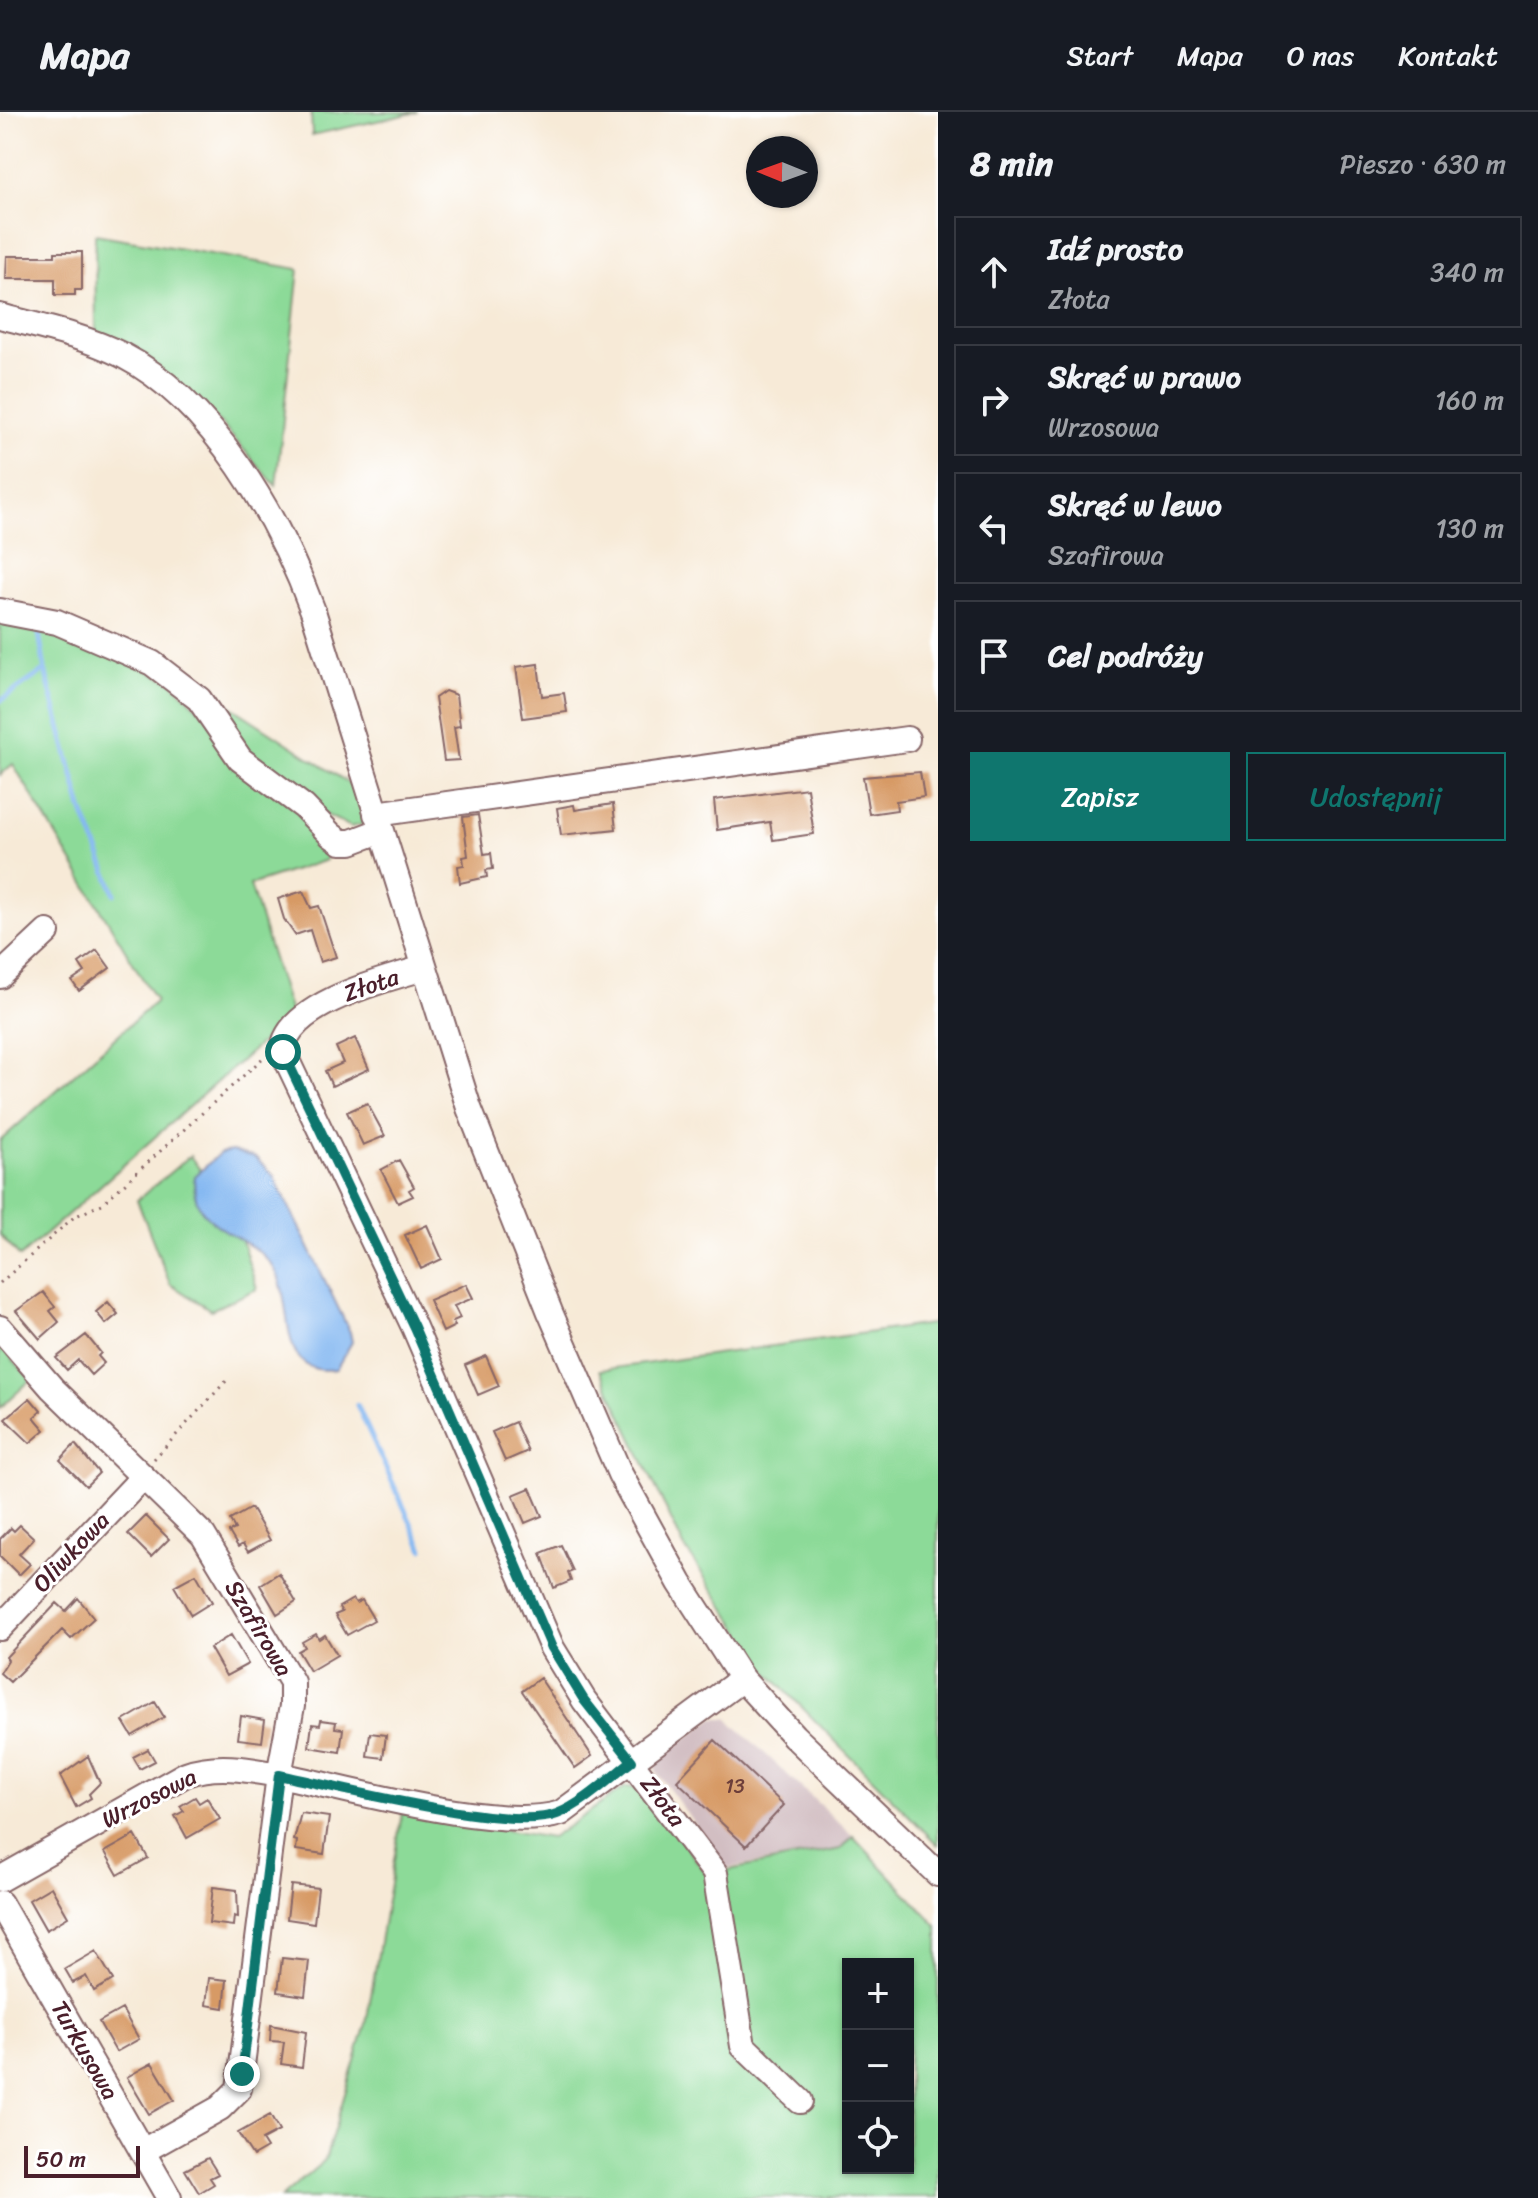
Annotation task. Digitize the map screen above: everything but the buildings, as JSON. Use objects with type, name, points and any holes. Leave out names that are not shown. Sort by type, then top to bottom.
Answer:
[{"type":"street","points":[[0,316],[82,339],[143,368],[188,408],[264,504],[293,561],[313,611],[424,968],[479,1133],[598,1425],[659,1547],[704,1624],[742,1679],[794,1736],[938,1874]]},
{"type":"street","points":[[0,611],[57,622],[152,663],[199,699],[240,759],[304,807],[341,842],[351,842],[378,823],[907,739]]},
{"type":"street","points":[[0,976],[47,932]]},
{"type":"street","name":"Złota","points":[[424,968],[343,992],[292,1030],[284,1043],[286,1060],[414,1327],[552,1648],[584,1700],[715,1873],[743,2046],[800,2101]]},
{"type":"street","name":"Szafirowa","points":[[0,1328],[52,1388],[144,1472],[203,1535],[292,1682],[292,1706],[279,1775],[239,2089],[220,2108],[143,2151]]},
{"type":"street","name":"Oliwkowa","points":[[0,1628],[144,1472]]},
{"type":"street","name":"Wrzosowa","points":[[0,1879],[194,1771],[229,1767],[456,1810],[526,1820],[561,1813],[742,1679]]},
{"type":"street","name":"Turkusowa","points":[[0,1903],[169,2198]]},
{"type":"path","points":[[0,1283],[74,1217],[102,1204],[252,1065],[284,1043]]},
{"type":"path","points":[[144,1472],[227,1380]]},
{"type":"shaded area","points":[[714,1718],[727,1718],[853,1836],[842,1849],[727,1868],[656,1771],[657,1760]]},
{"type":"green space","points":[[311,112],[418,112],[312,135]]},
{"type":"green space","points":[[95,234],[299,269],[276,486],[221,424],[96,333]]},
{"type":"green space","points":[[0,616],[39,619],[172,682],[315,826],[326,860],[250,885],[291,1016],[20,1257],[0,1235],[0,1141],[156,1001],[13,764],[0,775]]},
{"type":"green space","points":[[195,683],[359,790],[368,823],[351,827],[318,811],[244,756]]},
{"type":"green space","points":[[190,1156],[234,1216],[257,1289],[211,1310],[170,1284],[137,1200]]},
{"type":"green space","points":[[938,1323],[938,1845],[769,1674],[683,1545],[600,1370]]},
{"type":"green space","points":[[0,1345],[31,1380],[0,1408]]},
{"type":"green space","points":[[625,1787],[640,1788],[707,1874],[841,1849],[853,1836],[938,1927],[938,2197],[281,2198],[325,2160],[366,2024],[402,1813],[551,1838]]},
{"type":"water","points":[[232,1151],[256,1158],[274,1176],[350,1332],[352,1342],[336,1369],[316,1369],[303,1362],[295,1351],[290,1335],[274,1268],[264,1256],[210,1220],[200,1209],[195,1194],[195,1176],[220,1153]]},
{"type":"waterway","points":[[38,627],[45,670],[82,809],[115,894]]},
{"type":"waterway","points":[[0,701],[45,670]]},
{"type":"waterway","points":[[357,1405],[423,1549]]},
{"type":"route","points":[[242,2074],[279,1775],[456,1810],[526,1820],[561,1813],[632,1761],[584,1700],[552,1648],[414,1327],[283,1052]]}]
